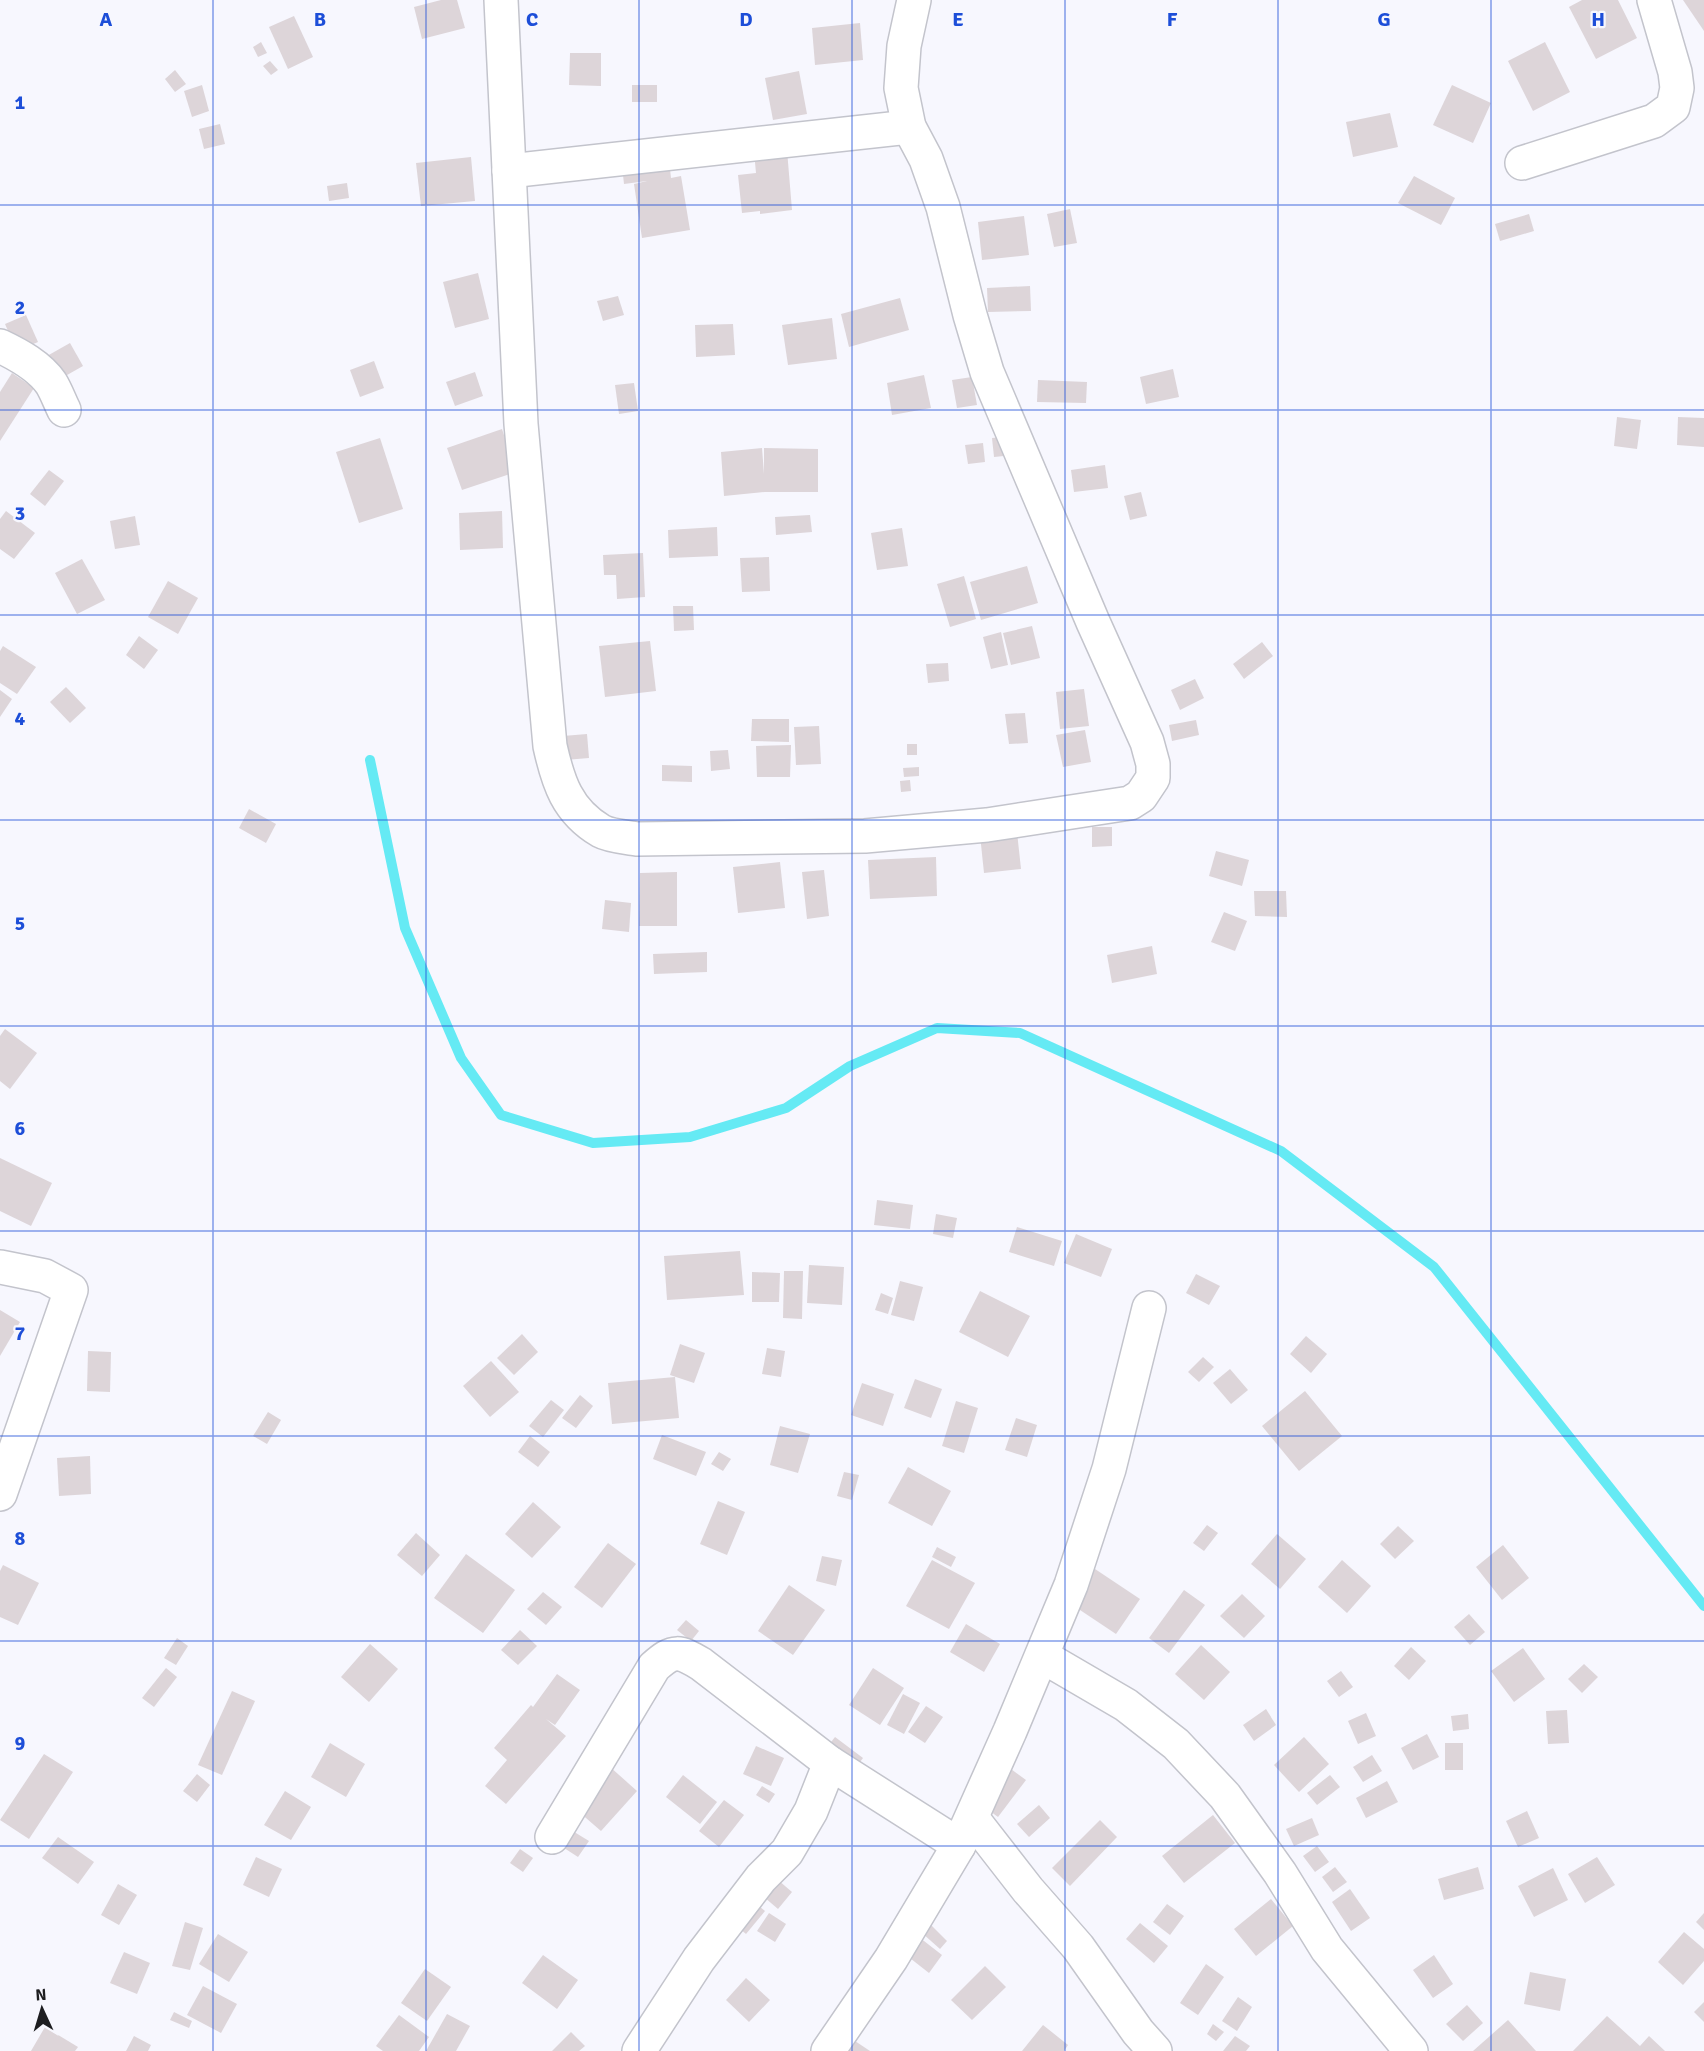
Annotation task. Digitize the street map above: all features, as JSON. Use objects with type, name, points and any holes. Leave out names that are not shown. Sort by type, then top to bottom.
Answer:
[{"type":"street","points":[[501,0],[521,424],[550,746],[557,779],[575,810],[602,832],[637,839],[865,836],[987,825],[1130,803],[1141,796],[1153,778],[1153,764],[1147,742],[987,372],[943,207],[926,159],[909,127],[901,87],[904,46],[914,0]]},
{"type":"street","points":[[1522,163],[1654,121],[1673,107],[1677,88],[1675,72],[1654,0]]},
{"type":"street","points":[[509,171],[909,127]]},
{"type":"street","points":[[0,346],[19,355],[38,370],[51,384],[64,410]]},
{"type":"street","points":[[0,1267],[45,1276],[71,1290],[0,1494]]},
{"type":"street","points":[[828,2051],[891,1959],[966,1831],[1042,1656],[1071,1585],[1109,1469],[1149,1308]]},
{"type":"street","points":[[552,1837],[654,1666],[666,1656],[675,1653],[683,1654],[701,1664],[830,1763],[966,1831],[1028,1890],[1078,1947],[1138,2032],[1155,2051]]},
{"type":"street","points":[[1042,1656],[1126,1705],[1176,1744],[1225,1796],[1280,1874],[1327,1949],[1411,2051]]},
{"type":"street","points":[[639,2051],[699,1959],[761,1878],[787,1852],[812,1810],[830,1763]]},
{"type":"building","points":[[441,0],[457,0],[465,28],[422,39],[414,7]]},
{"type":"building","points":[[1582,0],[1618,0],[1637,38],[1596,59],[1569,7]]},
{"type":"building","points":[[1683,0],[1704,0],[1704,31]]},
{"type":"building","points":[[294,16],[313,57],[288,69],[269,27]]},
{"type":"building","points":[[860,23],[863,60],[815,65],[812,28]]},
{"type":"building","points":[[261,42],[267,53],[258,57],[253,47]]},
{"type":"building","points":[[1545,42],[1570,92],[1533,111],[1508,61]]},
{"type":"building","points":[[570,53],[601,53],[601,86],[569,85]]},
{"type":"building","points":[[270,61],[278,70],[271,75],[263,66]]},
{"type":"building","points":[[175,70],[186,84],[175,92],[165,79]]},
{"type":"building","points":[[799,71],[807,114],[773,120],[765,78]]},
{"type":"building","points":[[202,85],[209,111],[192,117],[184,91]]},
{"type":"building","points":[[632,85],[657,85],[657,102],[632,102]]},
{"type":"building","points":[[1452,85],[1491,103],[1473,143],[1433,125]]},
{"type":"building","points":[[1390,113],[1398,147],[1353,157],[1346,122]]},
{"type":"building","points":[[220,124],[225,144],[204,149],[199,129]]},
{"type":"building","points":[[787,150],[792,210],[760,214],[760,211],[742,213],[738,175],[756,173],[754,152]]},
{"type":"building","points":[[471,157],[475,201],[421,206],[416,163]]},
{"type":"building","points":[[669,160],[671,178],[681,176],[690,230],[642,238],[634,184],[647,181],[624,184],[622,166]]},
{"type":"building","points":[[1414,176],[1455,198],[1441,225],[1398,203]]},
{"type":"building","points":[[347,183],[349,198],[329,201],[327,186]]},
{"type":"building","points":[[1070,209],[1077,243],[1054,247],[1047,214]]},
{"type":"building","points":[[1529,214],[1534,231],[1500,241],[1495,224]]},
{"type":"building","points":[[1024,216],[1029,255],[982,260],[978,222]]},
{"type":"building","points":[[478,273],[489,319],[455,328],[443,282]]},
{"type":"building","points":[[1030,286],[1031,311],[988,312],[987,288]]},
{"type":"building","points":[[618,296],[624,315],[603,321],[597,301]]},
{"type":"building","points":[[900,298],[909,330],[849,347],[841,314]]},
{"type":"building","points":[[26,315],[38,342],[17,351],[5,324]]},
{"type":"building","points":[[832,318],[837,359],[788,365],[782,325]]},
{"type":"building","points":[[733,324],[735,355],[696,357],[695,325]]},
{"type":"building","points":[[70,343],[83,366],[60,379],[47,356]]},
{"type":"building","points":[[374,361],[384,388],[360,397],[350,370]]},
{"type":"building","points":[[1173,369],[1179,397],[1146,404],[1140,377]]},
{"type":"building","points":[[475,372],[483,396],[455,406],[446,382]]},
{"type":"building","points":[[12,373],[34,388],[0,441],[0,392]]},
{"type":"building","points":[[924,375],[931,408],[892,415],[887,383]]},
{"type":"building","points":[[972,377],[977,405],[957,408],[952,380]]},
{"type":"building","points":[[1038,380],[1087,382],[1086,403],[1037,402]]},
{"type":"building","points":[[634,383],[638,411],[619,414],[615,385]]},
{"type":"building","points":[[1617,417],[1641,420],[1637,449],[1614,446]]},
{"type":"building","points":[[1678,417],[1704,418],[1704,447],[1677,445]]},
{"type":"building","points":[[502,429],[516,472],[462,490],[447,448]]},
{"type":"building","points":[[1012,436],[1014,455],[994,457],[992,438]]},
{"type":"building","points":[[380,438],[403,509],[359,523],[336,452]]},
{"type":"building","points":[[983,443],[985,462],[968,464],[965,445]]},
{"type":"building","points":[[762,448],[764,474],[764,448],[818,449],[818,492],[765,492],[724,496],[721,452]]},
{"type":"building","points":[[1105,465],[1108,488],[1074,492],[1071,470]]},
{"type":"building","points":[[49,470],[64,481],[45,506],[30,494]]},
{"type":"building","points":[[1141,492],[1147,516],[1130,520],[1124,496]]},
{"type":"building","points":[[6,511],[35,533],[14,559],[0,549],[0,519]]},
{"type":"building","points":[[502,511],[503,548],[460,550],[459,513]]},
{"type":"building","points":[[810,515],[812,532],[776,535],[775,517]]},
{"type":"building","points":[[135,516],[140,545],[115,549],[110,521]]},
{"type":"building","points":[[717,527],[718,556],[669,558],[668,530]]},
{"type":"building","points":[[902,528],[908,566],[877,570],[871,533]]},
{"type":"building","points":[[643,553],[645,597],[617,599],[616,575],[604,575],[603,555]]},
{"type":"building","points":[[769,557],[770,591],[742,592],[740,558]]},
{"type":"building","points":[[82,559],[105,600],[77,614],[55,573]]},
{"type":"building","points":[[1027,566],[1038,603],[981,620],[970,582]]},
{"type":"building","points":[[964,576],[976,619],[950,627],[937,584]]},
{"type":"building","points":[[168,581],[198,598],[178,634],[148,617]]},
{"type":"building","points":[[673,606],[693,606],[694,630],[674,631]]},
{"type":"building","points":[[1032,626],[1040,658],[1011,665],[1003,633]]},
{"type":"building","points":[[1001,632],[1008,665],[991,669],[983,637]]},
{"type":"building","points":[[139,636],[158,650],[144,669],[126,655]]},
{"type":"building","points":[[650,641],[656,691],[605,697],[599,646]]},
{"type":"building","points":[[1262,642],[1273,656],[1244,679],[1233,664]]},
{"type":"building","points":[[3,646],[36,667],[17,694],[0,683],[0,651]]},
{"type":"building","points":[[948,663],[949,681],[928,683],[926,664]]},
{"type":"building","points":[[1195,679],[1204,698],[1180,710],[1171,690]]},
{"type":"building","points":[[66,687],[86,708],[70,723],[50,702]]},
{"type":"building","points":[[1084,689],[1089,726],[1060,729],[1056,692]]},
{"type":"building","points":[[0,690],[12,699],[0,717]]},
{"type":"building","points":[[1025,713],[1028,743],[1009,744],[1005,714]]},
{"type":"building","points":[[752,719],[789,719],[789,742],[751,741]]},
{"type":"building","points":[[1196,720],[1199,735],[1172,741],[1169,725]]},
{"type":"building","points":[[819,726],[821,764],[796,765],[794,727]]},
{"type":"building","points":[[1085,730],[1091,762],[1063,767],[1056,735]]},
{"type":"building","points":[[587,734],[589,758],[565,760],[563,736]]},
{"type":"building","points":[[907,744],[917,744],[917,755],[907,755]]},
{"type":"building","points":[[791,745],[790,777],[757,777],[756,746]]},
{"type":"building","points":[[728,750],[730,769],[711,771],[710,751]]},
{"type":"building","points":[[662,765],[692,766],[692,782],[662,781]]},
{"type":"building","points":[[919,767],[919,776],[904,777],[903,768]]},
{"type":"building","points":[[910,780],[911,791],[901,792],[900,781]]},
{"type":"building","points":[[249,809],[276,824],[266,843],[239,828]]},
{"type":"building","points":[[1092,827],[1112,827],[1112,846],[1092,847]]},
{"type":"building","points":[[1017,832],[1021,869],[984,873],[980,835]]},
{"type":"building","points":[[1216,851],[1249,860],[1242,886],[1209,876]]},
{"type":"building","points":[[936,857],[937,896],[870,899],[868,860]]},
{"type":"building","points":[[780,862],[785,908],[738,913],[733,867]]},
{"type":"building","points":[[824,870],[829,916],[807,919],[802,872]]},
{"type":"building","points":[[677,872],[677,926],[639,926],[640,873]]},
{"type":"building","points":[[1254,891],[1286,891],[1287,917],[1255,916]]},
{"type":"building","points":[[605,900],[631,903],[629,932],[602,929]]},
{"type":"building","points":[[1224,912],[1247,921],[1235,951],[1211,942]]},
{"type":"building","points":[[1152,946],[1157,974],[1112,983],[1107,955]]},
{"type":"building","points":[[707,952],[707,972],[654,974],[653,954]]},
{"type":"building","points":[[5,1029],[37,1053],[10,1089],[0,1081],[0,1036]]},
{"type":"building","points":[[0,1158],[52,1183],[31,1226],[0,1211]]},
{"type":"building","points":[[877,1200],[913,1205],[910,1229],[874,1225]]},
{"type":"building","points":[[936,1214],[957,1218],[953,1238],[933,1234]]},
{"type":"building","points":[[1017,1227],[1062,1241],[1054,1266],[1009,1252]]},
{"type":"building","points":[[1076,1234],[1112,1249],[1101,1277],[1064,1263]]},
{"type":"building","points":[[740,1251],[744,1295],[667,1300],[664,1256]]},
{"type":"building","points":[[809,1265],[844,1267],[842,1305],[807,1303]]},
{"type":"building","points":[[784,1271],[803,1271],[802,1319],[783,1318]]},
{"type":"building","points":[[752,1272],[780,1273],[779,1302],[752,1302]]},
{"type":"building","points":[[1196,1274],[1220,1286],[1209,1305],[1186,1293]]},
{"type":"building","points":[[900,1281],[923,1287],[914,1321],[891,1315]]},
{"type":"building","points":[[980,1291],[1030,1316],[1008,1357],[959,1332]]},
{"type":"building","points":[[881,1293],[893,1298],[888,1314],[875,1310]]},
{"type":"building","points":[[0,1310],[20,1322],[0,1356]]},
{"type":"building","points":[[522,1334],[538,1352],[514,1375],[497,1358]]},
{"type":"building","points":[[1306,1336],[1327,1354],[1311,1373],[1290,1354]]},
{"type":"building","points":[[680,1344],[705,1353],[694,1383],[670,1375]]},
{"type":"building","points":[[767,1348],[785,1351],[781,1377],[762,1374]]},
{"type":"building","points":[[88,1351],[111,1352],[110,1392],[87,1391]]},
{"type":"building","points":[[1203,1357],[1214,1367],[1199,1382],[1188,1372]]},
{"type":"building","points":[[491,1361],[519,1392],[490,1417],[463,1386]]},
{"type":"building","points":[[1230,1369],[1248,1390],[1231,1404],[1213,1383]]},
{"type":"building","points":[[675,1377],[679,1418],[612,1424],[608,1383]]},
{"type":"building","points":[[915,1379],[942,1389],[931,1418],[904,1408]]},
{"type":"building","points":[[862,1383],[894,1394],[883,1426],[851,1415]]},
{"type":"building","points":[[1305,1391],[1342,1436],[1299,1471],[1262,1426]]},
{"type":"building","points":[[580,1395],[593,1406],[576,1428],[562,1418]]},
{"type":"building","points":[[551,1400],[564,1410],[543,1437],[529,1426]]},
{"type":"building","points":[[956,1401],[978,1408],[964,1453],[942,1446]]},
{"type":"building","points":[[268,1412],[281,1420],[267,1444],[253,1436]]},
{"type":"building","points":[[1016,1418],[1037,1425],[1027,1457],[1005,1450]]},
{"type":"building","points":[[780,1426],[810,1434],[798,1473],[770,1465]]},
{"type":"building","points":[[662,1435],[706,1452],[696,1476],[653,1459]]},
{"type":"building","points":[[530,1436],[550,1452],[538,1467],[518,1452]]},
{"type":"building","points":[[719,1452],[731,1459],[723,1471],[711,1464]]},
{"type":"building","points":[[90,1456],[91,1494],[59,1496],[57,1458]]},
{"type":"building","points":[[908,1467],[951,1491],[932,1526],[888,1503]]},
{"type":"building","points":[[844,1472],[859,1475],[852,1500],[837,1496]]},
{"type":"building","points":[[718,1501],[745,1512],[727,1555],[700,1544]]},
{"type":"building","points":[[533,1502],[561,1527],[532,1558],[505,1534]]},
{"type":"building","points":[[1207,1525],[1218,1533],[1204,1551],[1193,1543]]},
{"type":"building","points":[[1398,1526],[1414,1541],[1395,1559],[1380,1544]]},
{"type":"building","points":[[416,1533],[440,1555],[422,1576],[397,1555]]},
{"type":"building","points":[[1277,1534],[1306,1559],[1280,1589],[1251,1564]]},
{"type":"building","points":[[608,1543],[636,1564],[602,1608],[574,1587]]},
{"type":"building","points":[[1503,1545],[1529,1578],[1502,1600],[1476,1567]]},
{"type":"building","points":[[937,1547],[956,1557],[951,1567],[932,1557]]},
{"type":"building","points":[[466,1554],[515,1590],[483,1633],[434,1598]]},
{"type":"building","points":[[822,1556],[842,1560],[836,1586],[816,1581]]},
{"type":"building","points":[[932,1560],[975,1583],[949,1629],[906,1606]]},
{"type":"building","points":[[1342,1560],[1371,1586],[1347,1613],[1318,1587]]},
{"type":"building","points":[[3,1565],[39,1583],[18,1625],[0,1617],[0,1571]]},
{"type":"building","points":[[1095,1569],[1140,1599],[1116,1634],[1071,1604]]},
{"type":"building","points":[[789,1585],[825,1610],[793,1655],[758,1631]]},
{"type":"building","points":[[1184,1590],[1205,1605],[1169,1653],[1149,1638]]},
{"type":"building","points":[[543,1592],[562,1607],[546,1625],[527,1609]]},
{"type":"building","points":[[1242,1594],[1265,1616],[1244,1638],[1220,1616]]},
{"type":"building","points":[[1469,1614],[1485,1632],[1470,1645],[1454,1627]]},
{"type":"building","points":[[686,1620],[699,1631],[691,1641],[677,1630]]},
{"type":"building","points":[[966,1624],[1000,1644],[984,1672],[950,1652]]},
{"type":"building","points":[[520,1630],[537,1646],[518,1665],[501,1650]]},
{"type":"building","points":[[177,1638],[188,1646],[176,1665],[164,1658]]},
{"type":"building","points":[[370,1644],[398,1669],[369,1702],[341,1677]]},
{"type":"building","points":[[1201,1645],[1230,1672],[1204,1700],[1175,1674]]},
{"type":"building","points":[[1411,1647],[1426,1661],[1409,1680],[1394,1666]]},
{"type":"building","points":[[1523,1648],[1545,1679],[1514,1702],[1491,1671]]},
{"type":"building","points":[[1584,1664],[1598,1677],[1582,1693],[1568,1679]]},
{"type":"building","points":[[166,1668],[177,1677],[154,1707],[142,1698]]},
{"type":"building","points":[[873,1668],[904,1688],[880,1725],[849,1705]]},
{"type":"building","points":[[1341,1671],[1353,1687],[1339,1697],[1327,1681]]},
{"type":"building","points":[[557,1674],[580,1690],[555,1725],[546,1719],[566,1736],[506,1804],[485,1786],[507,1760],[494,1748],[531,1705],[533,1707]]},
{"type":"building","points":[[232,1691],[255,1701],[222,1775],[198,1765]]},
{"type":"building","points":[[903,1694],[920,1703],[904,1734],[887,1725]]},
{"type":"building","points":[[926,1706],[943,1717],[925,1743],[908,1732]]},
{"type":"building","points":[[1266,1709],[1276,1725],[1254,1741],[1243,1725]]},
{"type":"building","points":[[1567,1710],[1569,1743],[1548,1744],[1546,1711]]},
{"type":"building","points":[[1366,1713],[1376,1736],[1358,1744],[1348,1721]]},
{"type":"building","points":[[1468,1714],[1469,1729],[1453,1731],[1451,1716]]},
{"type":"building","points":[[1427,1734],[1439,1757],[1413,1770],[1401,1748]]},
{"type":"building","points":[[835,1737],[863,1758],[840,1789],[812,1767]]},
{"type":"building","points":[[1304,1737],[1329,1764],[1299,1792],[1274,1765]]},
{"type":"building","points":[[330,1743],[365,1764],[346,1797],[311,1777]]},
{"type":"building","points":[[1445,1743],[1463,1743],[1463,1770],[1445,1770]]},
{"type":"building","points":[[756,1746],[784,1758],[771,1786],[743,1774]]},
{"type":"building","points":[[44,1754],[73,1772],[29,1839],[0,1820]]},
{"type":"building","points":[[1372,1755],[1382,1771],[1363,1782],[1353,1767]]},
{"type":"building","points":[[600,1758],[637,1791],[601,1831],[564,1799]]},
{"type":"building","points":[[1011,1769],[1026,1780],[998,1817],[983,1806]]},
{"type":"building","points":[[197,1774],[210,1785],[197,1802],[183,1791]]},
{"type":"building","points":[[683,1775],[717,1802],[700,1824],[666,1797]]},
{"type":"building","points":[[1330,1775],[1340,1787],[1317,1805],[1307,1793]]},
{"type":"building","points":[[1387,1781],[1398,1802],[1366,1818],[1356,1798]]},
{"type":"building","points":[[762,1786],[775,1794],[769,1803],[756,1795]]},
{"type":"building","points":[[285,1791],[311,1807],[291,1840],[264,1825]]},
{"type":"building","points":[[724,1800],[744,1815],[719,1847],[699,1831]]},
{"type":"building","points":[[1039,1805],[1050,1818],[1029,1837],[1017,1824]]},
{"type":"building","points":[[1527,1811],[1539,1838],[1518,1847],[1506,1821]]},
{"type":"building","points":[[1213,1815],[1235,1843],[1184,1883],[1162,1856]]},
{"type":"building","points":[[1312,1818],[1319,1835],[1294,1846],[1286,1829]]},
{"type":"building","points":[[1100,1820],[1117,1837],[1070,1886],[1052,1868]]},
{"type":"building","points":[[571,1830],[589,1841],[578,1857],[561,1846]]},
{"type":"building","points":[[58,1837],[94,1862],[78,1884],[42,1858]]},
{"type":"building","points":[[1317,1846],[1329,1862],[1315,1872],[1303,1856]]},
{"type":"building","points":[[520,1849],[533,1858],[523,1872],[510,1863]]},
{"type":"building","points":[[256,1857],[282,1869],[269,1897],[243,1885]]},
{"type":"building","points":[[1597,1857],[1615,1885],[1585,1903],[1568,1874]]},
{"type":"building","points":[[1335,1867],[1347,1882],[1333,1892],[1322,1877]]},
{"type":"building","points":[[1478,1867],[1484,1889],[1444,1900],[1438,1879]]},
{"type":"building","points":[[1553,1868],[1568,1900],[1534,1917],[1518,1886]]},
{"type":"building","points":[[778,1880],[792,1892],[778,1909],[764,1897]]},
{"type":"building","points":[[118,1884],[137,1895],[119,1925],[101,1915]]},
{"type":"building","points":[[1350,1889],[1370,1918],[1351,1931],[1332,1902]]},
{"type":"building","points":[[1271,1899],[1293,1926],[1256,1956],[1234,1929]]},
{"type":"building","points":[[752,1900],[765,1911],[746,1934],[733,1923]]},
{"type":"building","points":[[1167,1904],[1184,1916],[1170,1935],[1153,1922]]},
{"type":"building","points":[[769,1913],[786,1924],[775,1942],[757,1931]]},
{"type":"building","points":[[1704,1913],[1704,1930],[1696,1922]]},
{"type":"building","points":[[185,1922],[203,1928],[190,1970],[172,1966]]},
{"type":"building","points":[[1140,1923],[1168,1946],[1154,1963],[1126,1939]]},
{"type":"building","points":[[930,1924],[947,1941],[940,1949],[922,1933]]},
{"type":"building","points":[[1684,1932],[1704,1949],[1704,1961],[1683,1985],[1658,1962]]},
{"type":"building","points":[[218,1934],[248,1952],[229,1982],[199,1964]]},
{"type":"building","points":[[915,1934],[942,1955],[929,1973],[901,1951]]},
{"type":"building","points":[[124,1952],[150,1963],[137,1994],[110,1983]]},
{"type":"building","points":[[543,1955],[578,1980],[557,2009],[522,1983]]},
{"type":"building","points":[[1434,1955],[1453,1984],[1433,1998],[1413,1970]]},
{"type":"building","points":[[1206,1964],[1224,1977],[1198,2015],[1180,2003]]},
{"type":"building","points":[[985,1966],[1006,1987],[972,2020],[951,2000]]},
{"type":"building","points":[[425,1969],[451,1987],[427,2021],[401,2003]]},
{"type":"building","points":[[1530,1972],[1566,1979],[1560,2011],[1524,2004]]},
{"type":"building","points":[[746,1978],[770,2000],[749,2022],[726,2000]]},
{"type":"building","points":[[203,1986],[237,2004],[221,2033],[187,2015]]},
{"type":"building","points":[[1238,1997],[1252,2007],[1237,2031],[1222,2021]]},
{"type":"building","points":[[1704,2002],[1704,2022],[1694,2012]]},
{"type":"building","points":[[1467,2005],[1483,2023],[1463,2041],[1446,2024]]},
{"type":"building","points":[[174,2012],[192,2021],[189,2028],[170,2020]]},
{"type":"building","points":[[447,2014],[470,2026],[456,2051],[426,2051]]},
{"type":"building","points":[[399,2015],[429,2037],[419,2051],[383,2051],[376,2046]]},
{"type":"building","points":[[1607,2016],[1640,2046],[1649,2036],[1665,2051],[1573,2051]]},
{"type":"building","points":[[1508,2020],[1536,2051],[1473,2051]]},
{"type":"building","points":[[1213,2024],[1224,2032],[1216,2041],[1207,2034]]},
{"type":"building","points":[[1043,2025],[1068,2045],[1064,2051],[1022,2051]]},
{"type":"building","points":[[45,2027],[78,2047],[75,2051],[31,2051]]},
{"type":"building","points":[[571,2032],[585,2046],[579,2051],[552,2051]]},
{"type":"building","points":[[134,2036],[151,2045],[148,2051],[126,2051]]},
{"type":"building","points":[[1235,2036],[1250,2046],[1246,2051],[1223,2051]]},
{"type":"building","points":[[855,2041],[870,2051],[848,2051]]},
{"type":"waterway","points":[[370,760],[405,928],[461,1058],[501,1115],[593,1143],[690,1137],[786,1108],[850,1066],[937,1028],[1020,1033],[1281,1151],[1434,1267],[1704,1606]]}]
